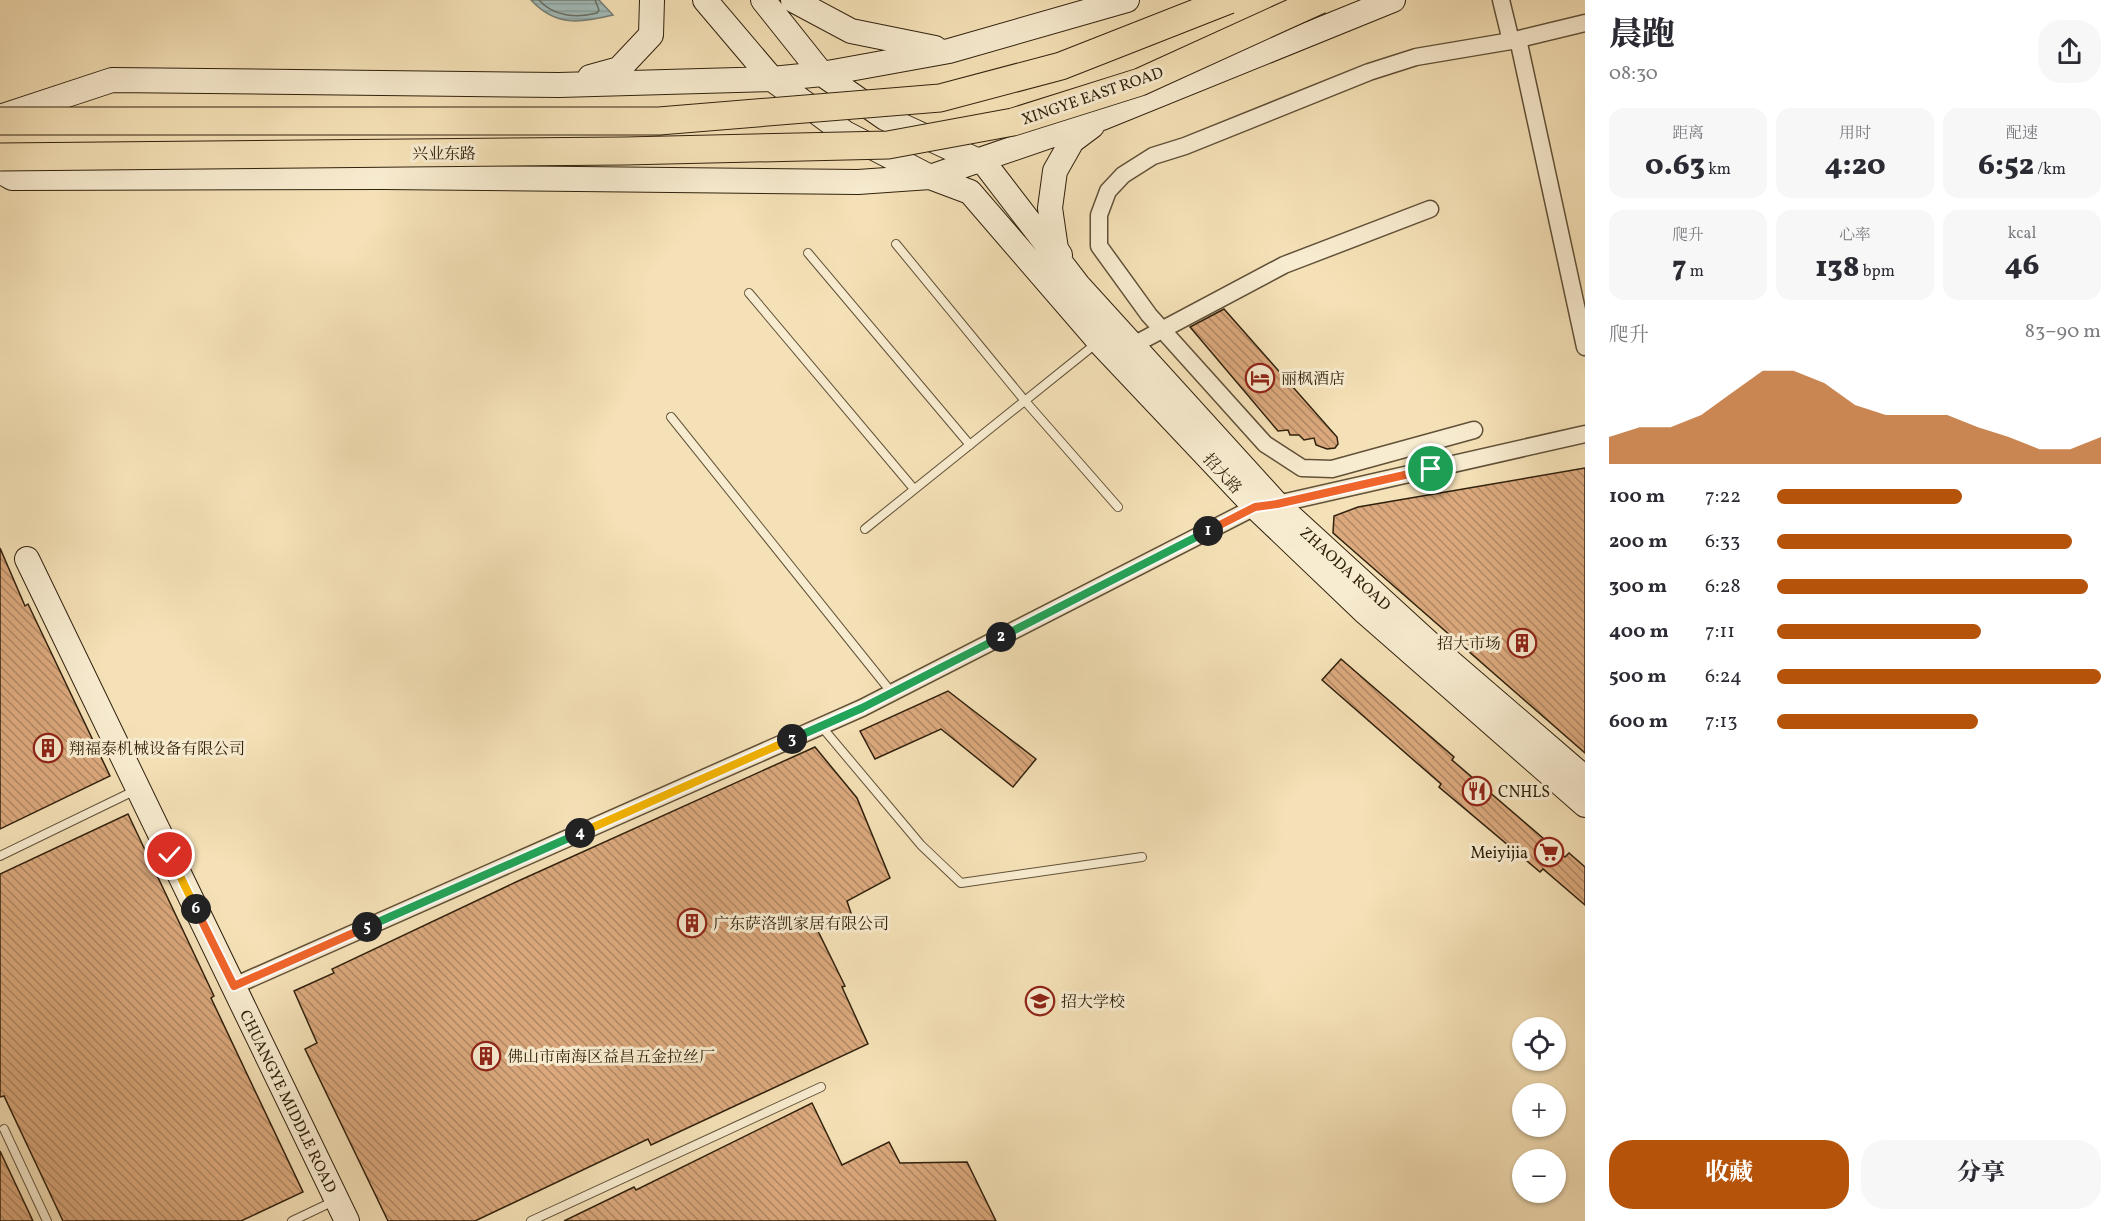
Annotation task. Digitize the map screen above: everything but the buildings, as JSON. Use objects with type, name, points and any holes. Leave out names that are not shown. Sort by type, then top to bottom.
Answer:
[{"type":"main road","points":[[559,85],[620,69],[651,35],[652,0]]},
{"type":"main road","points":[[705,0],[772,79],[844,133],[930,177],[970,192],[1116,344]]},
{"type":"main road","points":[[763,0],[822,74],[885,118],[985,164],[1078,285]]},
{"type":"main road","points":[[793,0],[851,31],[950,51]]},
{"type":"main road","points":[[0,119],[112,80],[559,85],[772,79],[822,74],[950,51],[1127,0]]},
{"type":"main road","points":[[0,119],[659,121],[940,98],[1061,66],[1229,0]]},
{"type":"main road","name":"XINGYE EAST ROAD","points":[[0,157],[637,151],[888,145],[1013,122],[1140,82],[1320,0]]},
{"type":"main road","points":[[0,171],[12,178],[383,177],[858,182],[930,177],[1102,118],[1393,0]]},
{"type":"main road","points":[[1078,285],[1056,249],[1050,208],[1055,171],[1072,141],[1102,118]]},
{"type":"main road","name":"ZHAODA ROAD","points":[[1078,285],[1116,344],[1266,506],[1585,778]]},
{"type":"main road","name":"招大路","points":[[1266,506],[1366,613],[1585,805]]},
{"type":"main road","name":"CHUANGYE MIDDLE ROAD","points":[[27,559],[342,1210]]},
{"type":"street","points":[[1501,0],[1515,40],[1585,346]]},
{"type":"street","points":[[1474,430],[1332,469],[1302,468],[1265,444],[1149,315],[1099,246],[1099,215],[1108,191],[1123,175],[1153,156],[1185,146],[1369,72],[1416,57],[1515,40],[1585,22]]},
{"type":"street","points":[[1116,344],[1162,330],[1284,265],[1430,209]]},
{"type":"street","points":[[234,986],[821,726],[1266,506],[1585,434]]},
{"type":"lane","points":[[896,244],[1025,401],[1118,507]]},
{"type":"lane","points":[[808,252],[969,445]]},
{"type":"lane","points":[[749,293],[914,489]]},
{"type":"lane","points":[[865,529],[1025,401],[1116,344]]},
{"type":"lane","points":[[671,417],[891,693]]},
{"type":"lane","points":[[821,726],[921,845],[961,883],[1142,857]]},
{"type":"lane","points":[[0,856],[138,789]]},
{"type":"lane","points":[[531,1221],[821,1087]]},
{"type":"lane","points":[[4,1129],[47,1221]]},
{"type":"lane","points":[[292,1221],[342,1210]]},
{"type":"water","points":[[531,0],[599,0],[613,15],[590,20],[569,21],[550,15]]},
{"type":"place","name":"丽枫酒店","points":[[1260,378]]},
{"type":"place","name":"招大市场","points":[[1522,643]]},
{"type":"place","name":"翔福泰机械设备有限公司","points":[[48,748]]},
{"type":"place","name":"CNHLS","points":[[1477,791]]},
{"type":"place","name":"Meiyijia","points":[[1549,852]]},
{"type":"place","name":"广东萨洛凯家居有限公司","points":[[692,923]]},
{"type":"place","name":"招大学校","points":[[1040,1001]]},
{"type":"place","name":"佛山市南海区益昌五金拉丝厂","points":[[486,1056]]},
{"type":"route","points":[[170,855],[234,986],[862,708],[1255,507],[1431,469]]}]
